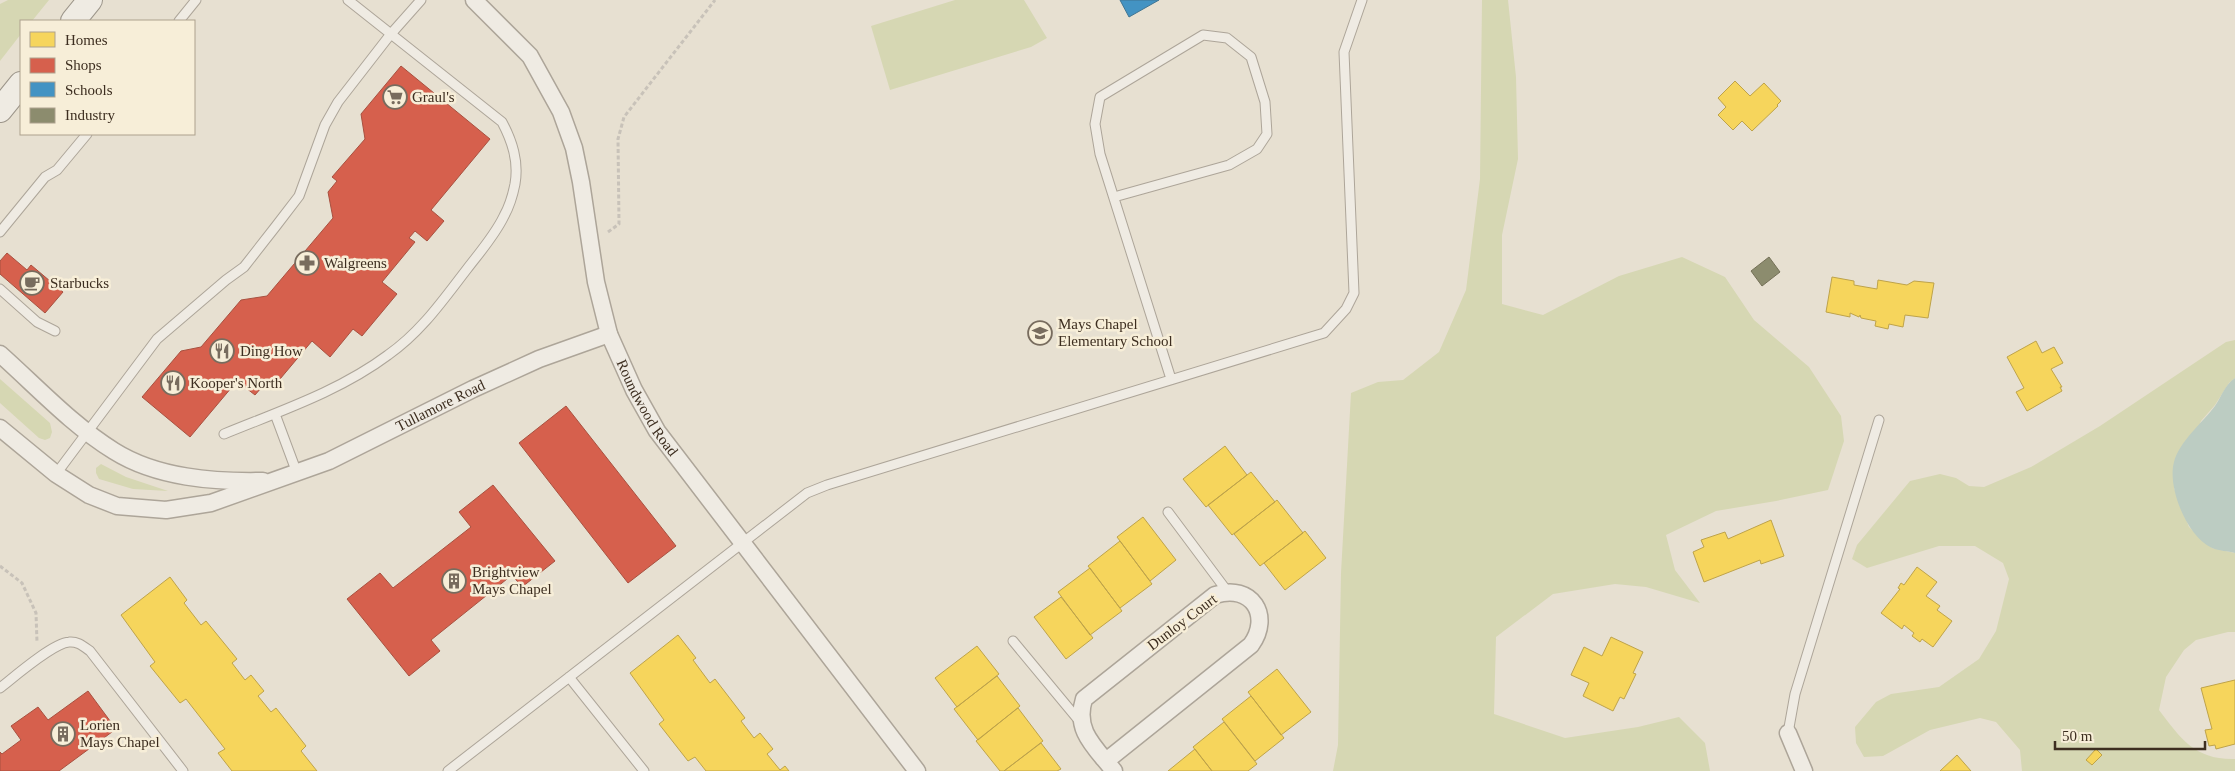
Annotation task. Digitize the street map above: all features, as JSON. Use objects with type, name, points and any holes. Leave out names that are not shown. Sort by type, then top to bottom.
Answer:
[{"type":"main road","points":[[74,20],[90,0]]},
{"type":"main road","points":[[0,110],[20,85]]},
{"type":"street","name":"Roundwood Road","points":[[474,0],[530,56],[561,112],[574,148],[582,182],[596,282],[609,334],[634,390],[657,431],[917,771]]},
{"type":"street","name":"Tullamore Road","points":[[0,428],[56,474],[89,495],[117,506],[166,510],[211,503],[329,461],[473,388],[531,363],[609,334]]},
{"type":"street","name":"Tullamore Road","points":[[0,354],[88,433],[115,452],[136,462],[171,473],[238,481],[275,480]]},
{"type":"street","name":"Dunloy Court","points":[[1227,591],[1239,592],[1249,598],[1255,605],[1260,628],[1251,645],[1110,766],[1085,735],[1081,723],[1080,712],[1084,699],[1092,690],[1215,595],[1227,591]]},
{"type":"street","points":[[1788,733],[1804,771]]},
{"type":"lane","points":[[180,20],[196,0]]},
{"type":"lane","points":[[224,434],[304,402],[366,370],[389,355],[422,327],[493,236],[505,215],[515,183],[516,158],[511,140],[502,122],[348,0]]},
{"type":"lane","points":[[56,474],[157,339],[244,267],[288,211],[299,196],[325,125],[338,102],[390,35],[421,0]]},
{"type":"lane","points":[[448,771],[807,493],[827,485],[1171,379],[1324,334],[1346,309],[1354,293],[1344,52],[1362,0]]},
{"type":"lane","points":[[1114,197],[1229,165],[1257,149],[1267,134],[1265,102],[1251,57],[1228,38],[1202,35],[1100,97],[1095,124],[1100,154],[1171,379]]},
{"type":"lane","points":[[0,232],[45,177],[58,170],[86,135]]},
{"type":"lane","points":[[0,288],[37,322],[56,331]]},
{"type":"lane","points":[[274,414],[297,473]]},
{"type":"lane","points":[[1788,733],[1795,694],[1879,420]]},
{"type":"lane","points":[[1168,512],[1227,591]]},
{"type":"lane","points":[[1012,641],[1081,723]]},
{"type":"lane","points":[[0,688],[56,645],[68,642],[80,643],[90,651],[183,771]]},
{"type":"lane","points":[[569,677],[644,771]]},
{"type":"path","points":[[608,232],[619,224],[618,139],[624,117],[715,0]]},
{"type":"path","points":[[0,566],[22,583],[36,613],[37,660]]},
{"type":"green space","points":[[8,0],[49,0],[33,20],[20,20],[20,35],[0,61],[0,4]]},
{"type":"green space","points":[[955,0],[1024,0],[1047,38],[1031,47],[890,90],[871,26]]},
{"type":"green space","points":[[1482,0],[1508,0],[1516,77],[1518,159],[1502,235],[1502,304],[1543,315],[1619,276],[1682,257],[1725,277],[1754,320],[1809,367],[1841,416],[1844,441],[1828,490],[1716,511],[1666,535],[1675,570],[1700,603],[1646,587],[1615,584],[1553,594],[1496,637],[1494,714],[1565,738],[1638,727],[1679,717],[1705,743],[1710,771],[1333,771],[1338,745],[1341,573],[1351,393],[1378,382],[1403,380],[1439,352],[1466,290],[1480,179]]},
{"type":"green space","points":[[2235,340],[2235,378],[2229,383],[2215,405],[2201,421],[2174,488],[2189,527],[2212,548],[2235,553],[2235,632],[2196,640],[2184,650],[2166,677],[2159,710],[2182,739],[2199,752],[2209,756],[2235,759],[2235,771],[2022,771],[2020,750],[1996,722],[1980,718],[1930,730],[1883,756],[1864,757],[1856,743],[1855,727],[1876,702],[1891,694],[1939,687],[1979,659],[1996,631],[2009,579],[2003,563],[1975,546],[1939,546],[1867,568],[1852,559],[1857,545],[1910,481],[1940,474],[1956,478],[1969,486],[1984,487],[2031,467],[2100,426],[2226,342]]},
{"type":"green space","points":[[0,379],[50,423],[52,432],[50,438],[45,440],[39,438],[0,403]]},
{"type":"green space","points":[[101,464],[126,477],[168,491],[133,489],[99,479],[96,468]]},
{"type":"shaded area","points":[[2235,378],[2235,553],[2212,548],[2203,542],[2187,523],[2176,497],[2173,472],[2174,462],[2181,447],[2215,406],[2231,381]]},
{"type":"building: Homes","points":[[1735,81],[1750,96],[1764,83],[1781,101],[1752,131],[1742,121],[1733,130],[1718,115],[1726,107],[1718,98]]},
{"type":"building: Homes","points":[[1832,277],[1854,281],[1854,285],[1877,289],[1878,280],[1907,285],[1914,281],[1934,283],[1928,318],[1905,315],[1903,327],[1889,324],[1888,329],[1875,326],[1876,321],[1861,318],[1860,315],[1859,317],[1850,313],[1850,317],[1826,312]]},
{"type":"building: Homes","points":[[2036,341],[2042,353],[2054,347],[2063,363],[2051,369],[2062,387],[2060,387],[2062,391],[2027,411],[2016,392],[2024,388],[2007,357]]},
{"type":"building: Homes","points":[[1225,446],[1247,475],[1206,507],[1183,479]]},
{"type":"building: Homes","points":[[1251,472],[1275,502],[1232,535],[1208,505]]},
{"type":"building: Homes","points":[[1277,500],[1303,533],[1260,566],[1234,534]]},
{"type":"building: Homes","points":[[1143,517],[1176,560],[1150,581],[1117,537]]},
{"type":"building: Homes","points":[[1771,520],[1784,556],[1761,564],[1760,560],[1704,582],[1693,552],[1704,547],[1701,540],[1725,532],[1728,539]]},
{"type":"building: Homes","points":[[1305,531],[1326,558],[1285,590],[1264,563]]},
{"type":"building: Homes","points":[[1120,541],[1152,584],[1120,608],[1088,566]]},
{"type":"building: Homes","points":[[1917,567],[1937,582],[1926,596],[1940,606],[1937,610],[1952,621],[1933,647],[1922,639],[1920,642],[1912,636],[1914,633],[1904,625],[1902,629],[1881,613],[1900,589],[1898,588],[1901,583],[1904,585]]},
{"type":"building: Homes","points":[[1090,568],[1122,611],[1090,635],[1058,592]]},
{"type":"building: Homes","points":[[170,577],[187,600],[184,603],[201,625],[206,621],[237,659],[232,663],[245,680],[251,675],[264,691],[258,696],[271,712],[276,708],[306,746],[301,751],[317,771],[232,771],[218,753],[225,749],[186,699],[180,703],[150,666],[155,662],[121,615]]},
{"type":"building: Homes","points":[[1061,597],[1093,638],[1066,659],[1034,617]]},
{"type":"building: Homes","points":[[678,635],[696,658],[693,660],[710,683],[715,679],[745,718],[741,721],[754,738],[760,733],[773,749],[767,754],[780,770],[785,766],[789,771],[706,771],[695,757],[688,761],[659,724],[664,720],[630,673]]},
{"type":"building: Homes","points":[[1611,637],[1643,652],[1633,673],[1636,674],[1624,699],[1620,697],[1613,711],[1583,696],[1589,683],[1571,675],[1584,647],[1602,656]]},
{"type":"building: Homes","points":[[977,646],[999,674],[957,707],[935,678]]},
{"type":"building: Homes","points":[[1277,669],[1311,712],[1281,735],[1248,692]]},
{"type":"building: Homes","points":[[997,676],[1020,706],[978,740],[954,709]]},
{"type":"building: Homes","points":[[2235,680],[2235,744],[2216,749],[2215,745],[2209,746],[2205,730],[2212,729],[2201,688]]},
{"type":"building: Homes","points":[[1251,696],[1284,738],[1255,761],[1222,719]]},
{"type":"building: Homes","points":[[1018,708],[1043,741],[1004,771],[1000,771],[976,741]]},
{"type":"building: Homes","points":[[1224,722],[1257,764],[1248,771],[1212,771],[1193,747]]},
{"type":"building: Homes","points":[[1041,743],[1061,769],[1057,771],[1004,771]]},
{"type":"building: Homes","points":[[1195,749],[1212,771],[1168,771]]},
{"type":"building: Homes","points":[[2096,749],[2102,755],[2092,765],[2086,760]]},
{"type":"building: Homes","points":[[1957,755],[1971,771],[1940,771]]},
{"type":"building: Shops","points":[[401,66],[490,139],[431,210],[444,221],[427,241],[415,231],[409,238],[415,242],[382,282],[397,294],[362,336],[353,329],[330,357],[312,341],[275,385],[268,380],[255,395],[237,381],[190,437],[142,397],[181,351],[201,347],[241,300],[267,296],[333,218],[328,192],[337,181],[332,177],[365,139],[361,114]]},
{"type":"building: Shops","name":"Starbucks","points":[[7,253],[27,270],[31,265],[63,292],[45,313],[0,274],[0,261]]},
{"type":"building: Shops","points":[[566,406],[676,546],[628,583],[519,443]]},
{"type":"building: Shops","name":"Brightview Mays Chapel","points":[[493,485],[555,561],[522,587],[512,575],[431,640],[440,651],[409,676],[347,599],[380,573],[393,588],[471,527],[459,512]]},
{"type":"building: Shops","name":"Lorien Mays Chapel","points":[[88,691],[116,729],[59,771],[0,771],[0,752],[2,754],[21,740],[11,726],[38,707],[48,720]]},
{"type":"building: Schools","points":[[1120,0],[1159,0],[1129,17]]},
{"type":"building: Industry","points":[[1769,257],[1780,272],[1762,286],[1751,271]]},
{"type":"place","name":"Graul's","points":[[395,97]]},
{"type":"place","name":"Walgreens","points":[[307,263]]},
{"type":"place","name":"Starbucks","points":[[32,283]]},
{"type":"place","name":"Mays Chapel Elementary School","points":[[1040,333]]},
{"type":"place","name":"Ding How","points":[[222,351]]},
{"type":"place","name":"Kooper's North","points":[[173,383]]},
{"type":"place","name":"Brightview Mays Chapel","points":[[454,581]]},
{"type":"place","name":"Lorien Mays Chapel","points":[[63,734]]}]
